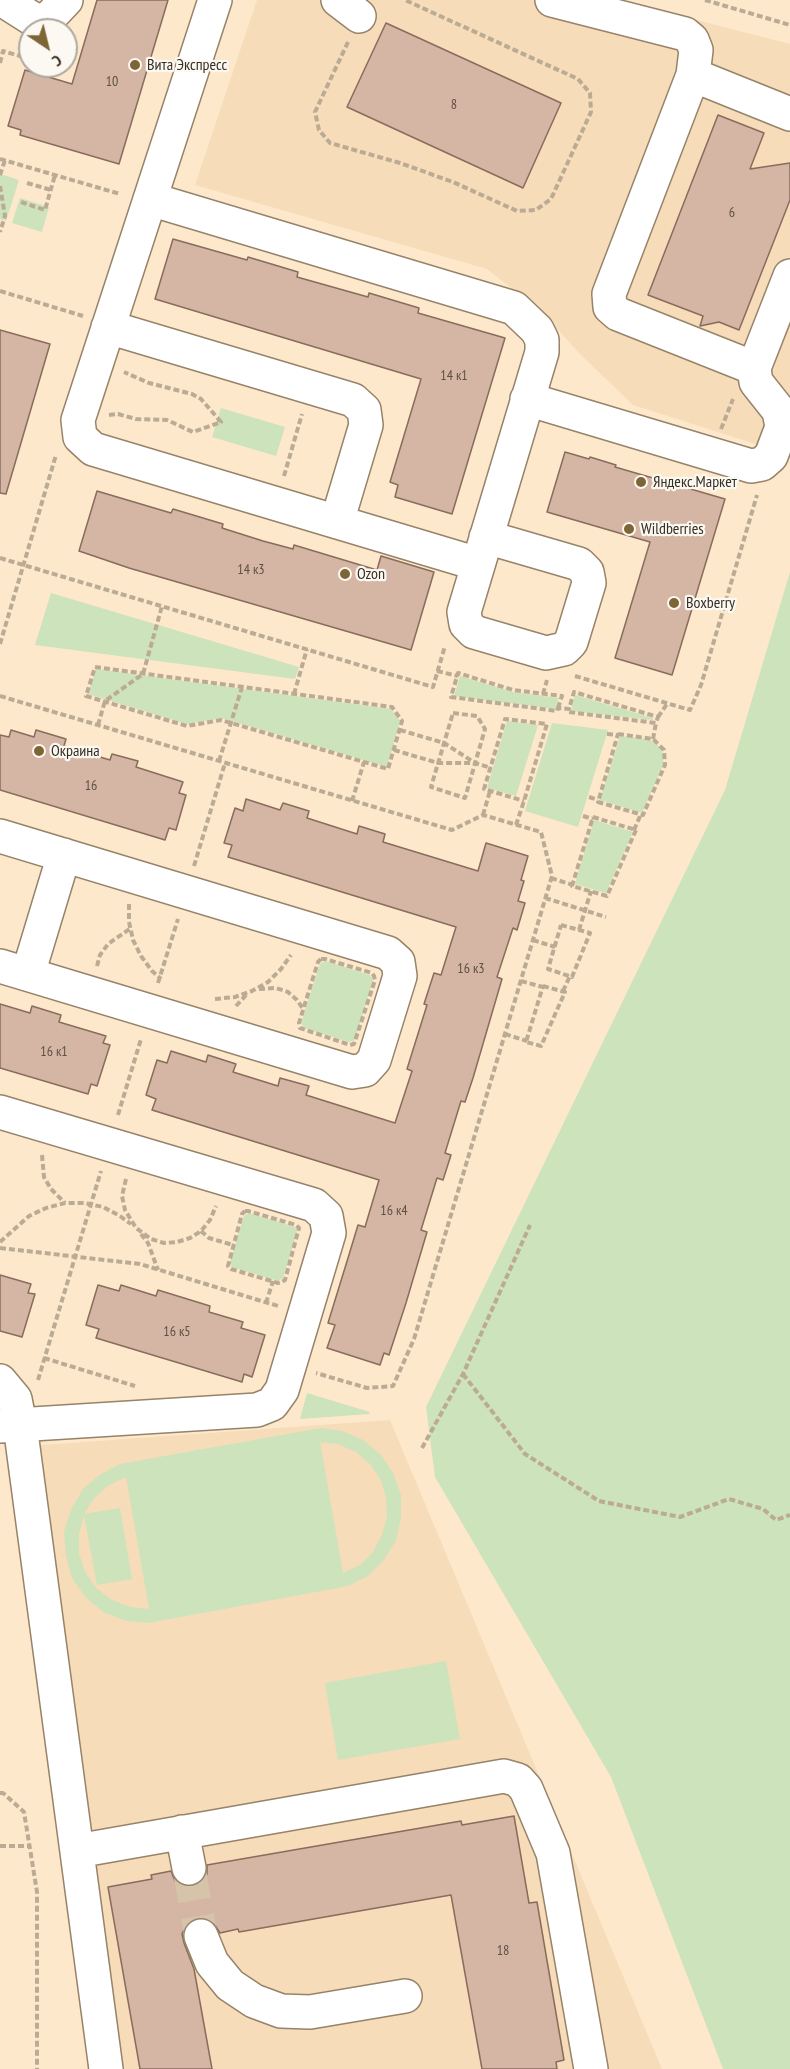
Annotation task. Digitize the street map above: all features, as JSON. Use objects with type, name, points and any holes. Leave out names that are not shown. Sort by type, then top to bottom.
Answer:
[{"type":"lane","points":[[3,0],[36,21],[49,18],[66,0]]},
{"type":"lane","points":[[149,201],[514,308],[537,330],[542,340],[542,352],[527,399],[482,550],[464,612],[466,624],[474,632],[546,653],[564,649],[570,642],[589,583],[587,572],[579,564],[482,550],[337,522],[93,449],[92,428],[78,420],[108,325],[215,0]]},
{"type":"lane","points":[[552,0],[685,34],[692,40],[696,50],[693,75],[609,294],[610,307],[618,315],[750,367]]},
{"type":"lane","points":[[693,75],[790,114]]},
{"type":"lane","points":[[527,399],[751,466],[762,464],[771,456],[782,427],[779,411],[756,382],[750,367],[790,276]]},
{"type":"lane","points":[[108,325],[353,400],[364,410],[366,425],[337,522]]},
{"type":"lane","points":[[2,842],[64,855],[388,953],[398,962],[400,976],[374,1060],[365,1070],[352,1072],[14,970],[64,855]]},
{"type":"lane","points":[[0,1112],[314,1205],[326,1216],[329,1233],[282,1390],[272,1404],[257,1410],[9,1408],[77,1851],[106,2069]]},
{"type":"lane","points":[[77,1851],[504,1776],[518,1780],[526,1789],[553,1853],[591,2069]]},
{"type":"lane","points":[[182,1832],[189,1868]]},
{"type":"lane","points":[[201,1936],[212,1963],[230,1985],[254,2001],[282,2011],[310,2012],[405,1996]]},
{"type":"path","points":[[348,8],[315,112],[319,130],[330,143],[431,174],[517,211],[536,210],[551,199],[591,112],[590,93],[578,79],[405,0]]},
{"type":"path","points":[[705,0],[790,25]]},
{"type":"path","points":[[0,63],[3,51],[18,55]]},
{"type":"path","points":[[0,175],[2,159],[149,201]]},
{"type":"path","points":[[21,202],[45,210],[55,175]]},
{"type":"path","points":[[27,183],[51,190]]},
{"type":"path","points":[[0,186],[5,216],[0,232]]},
{"type":"path","points":[[0,291],[108,325]]},
{"type":"path","points":[[711,454],[750,367]]},
{"type":"path","points":[[0,644],[57,453],[92,428],[118,414],[136,419],[167,420],[194,432],[221,422],[201,399],[192,394],[149,383],[118,370]]},
{"type":"path","points":[[276,504],[310,388]]},
{"type":"path","points":[[546,653],[575,676],[690,710],[701,685],[756,500],[762,464]]},
{"type":"path","points":[[0,558],[433,687],[447,640],[466,624]]},
{"type":"path","points":[[98,725],[105,701],[143,674],[162,606]]},
{"type":"path","points":[[294,694],[307,649]]},
{"type":"path","points":[[94,667],[143,674],[392,707],[402,721],[388,769],[221,720],[187,726],[86,696],[94,667]]},
{"type":"path","points":[[437,670],[458,676]]},
{"type":"path","points":[[458,673],[513,690],[562,696],[558,708],[557,711],[451,697],[458,673]]},
{"type":"path","points":[[219,761],[242,687]]},
{"type":"path","points":[[656,723],[568,712],[574,693],[658,717]]},
{"type":"path","points":[[653,739],[658,717],[667,704]]},
{"type":"path","points":[[558,708],[569,709]]},
{"type":"path","points":[[453,712],[477,716],[485,729],[465,798],[431,788],[444,743],[453,712]]},
{"type":"path","points":[[516,825],[524,801],[547,724],[505,719],[484,789],[524,801]]},
{"type":"path","points":[[400,730],[444,743],[475,763],[490,768]]},
{"type":"path","points":[[551,878],[607,896],[641,814],[643,815],[665,765],[664,750],[653,739],[608,734]]},
{"type":"path","points":[[598,800],[618,735]]},
{"type":"path","points":[[394,750],[438,763],[475,763]]},
{"type":"path","points":[[352,801],[364,762]]},
{"type":"path","points":[[9,1408],[38,1380],[225,763]]},
{"type":"path","points":[[483,814],[490,791]]},
{"type":"path","points":[[589,797],[598,802],[641,814]]},
{"type":"path","points":[[583,816],[634,830]]},
{"type":"path","points":[[573,885],[592,819]]},
{"type":"path","points":[[137,878],[129,904],[131,928],[141,956],[165,983]]},
{"type":"path","points":[[579,930],[591,891]]},
{"type":"path","points":[[545,898],[606,916]]},
{"type":"path","points":[[505,1034],[541,1046],[590,933],[561,925],[548,969],[570,976]]},
{"type":"path","points":[[232,1036],[230,1020],[234,1008],[241,998],[268,982],[281,969],[292,955],[302,927]]},
{"type":"path","points":[[98,996],[94,983],[100,955],[108,944],[131,928]]},
{"type":"path","points":[[533,940],[555,947]]},
{"type":"path","points":[[321,959],[365,971],[374,976],[369,1000],[354,1044],[303,1030],[299,1023],[304,1009],[318,962],[321,959]]},
{"type":"path","points":[[521,981],[563,991]]},
{"type":"path","points":[[527,1041],[543,987]]},
{"type":"path","points":[[208,998],[235,997],[263,988],[276,988],[288,992],[304,1009]]},
{"type":"path","points":[[54,1128],[46,1138],[42,1150],[42,1165],[44,1177],[51,1189],[65,1203]]},
{"type":"path","points":[[145,1155],[130,1171],[124,1183],[122,1196],[125,1210],[148,1243],[158,1270]]},
{"type":"path","points":[[0,1242],[28,1216],[65,1203],[103,1207],[120,1216],[151,1239],[164,1243],[184,1240],[201,1230],[210,1220],[216,1208],[215,1181],[211,1175]]},
{"type":"path","points":[[245,1211],[296,1225],[299,1232],[285,1280],[279,1283],[231,1269],[228,1262],[233,1245],[245,1211]]},
{"type":"path","points":[[422,1448],[463,1374],[530,1225]]},
{"type":"path","points":[[201,1230],[209,1238],[233,1245]]},
{"type":"path","points":[[0,1248],[140,1264],[305,1314]]},
{"type":"path","points":[[266,1303],[273,1281]]},
{"type":"path","points":[[44,1359],[143,1388]]},
{"type":"path","points":[[463,1374],[525,1454],[599,1501],[680,1517],[729,1499],[763,1509],[776,1520],[790,1515]]},
{"type":"path","points":[[0,1793],[3,1793],[24,1812],[37,1892],[37,2069]]},
{"type":"path","points":[[0,1846],[29,1846]]},
{"type":"shaded area","points":[[257,0],[618,0],[790,44],[790,455],[633,405],[578,352],[543,313],[487,269],[195,185]]},
{"type":"shaded area","points":[[390,1420],[662,2069],[97,2069],[14,1447]]},
{"type":"green space","points":[[0,174],[19,180],[6,221],[0,219]]},
{"type":"green space","points":[[20,198],[49,207],[42,232],[12,223]]},
{"type":"green space","points":[[221,408],[285,427],[276,456],[212,437]]},
{"type":"green space","points":[[790,572],[790,2069],[723,2069],[611,1777],[435,1477],[426,1407],[725,790]]},
{"type":"green space","points":[[51,593],[299,667],[295,679],[35,645]]},
{"type":"green space","points":[[96,669],[391,709],[400,721],[387,767],[222,718],[187,724],[88,694]]},
{"type":"green space","points":[[460,676],[513,692],[559,698],[556,709],[454,696]]},
{"type":"green space","points":[[575,695],[653,718],[653,720],[571,711]]},
{"type":"green space","points":[[507,721],[538,725],[516,796],[487,788]]},
{"type":"green space","points":[[552,723],[608,730],[578,827],[525,811]]},
{"type":"green space","points":[[620,736],[647,739],[661,748],[663,765],[642,813],[600,800]]},
{"type":"green space","points":[[594,820],[633,832],[606,893],[575,884]]},
{"type":"green space","points":[[325,961],[370,975],[373,980],[355,1040],[349,1042],[304,1028],[301,1023],[320,964]]},
{"type":"green space","points":[[249,1213],[295,1227],[297,1232],[283,1278],[278,1281],[232,1267],[230,1262],[244,1216]]},
{"type":"green space","points":[[307,1393],[370,1412],[369,1414],[300,1419]]},
{"type":"green space","points":[[321,1428],[342,1431],[363,1440],[381,1455],[393,1473],[401,1495],[401,1518],[396,1540],[384,1560],[368,1576],[348,1586],[148,1623],[127,1621],[105,1613],[86,1598],[72,1578],[66,1556],[64,1532],[71,1510],[83,1489],[101,1474],[120,1464]],"holes":[[[320,1442],[338,1444],[356,1452],[370,1464],[381,1480],[386,1498],[387,1517],[382,1535],[373,1552],[360,1565],[343,1573]],[[126,1477],[149,1608],[149,1609],[130,1607],[112,1600],[96,1588],[85,1572],[79,1554],[79,1534],[84,1515],[97,1585],[132,1579],[120,1508],[84,1514],[94,1498],[109,1485]]]},
{"type":"green space","points":[[446,1661],[460,1739],[338,1760],[325,1683]]},
{"type":"building","points":[[97,0],[168,0],[119,164],[20,135],[21,130],[8,126],[23,78],[52,78],[72,84],[74,78],[78,78],[78,64]]},
{"type":"building","points":[[386,23],[561,103],[523,188],[347,107]]},
{"type":"building","points":[[718,115],[764,133],[750,169],[790,163],[790,200],[739,330],[719,322],[700,326],[703,316],[648,295]]},
{"type":"building","points":[[173,239],[247,260],[248,257],[298,272],[297,277],[368,297],[369,293],[419,308],[418,313],[505,338],[452,514],[395,497],[398,485],[390,482],[421,379],[155,299]]},
{"type":"building","points":[[0,330],[50,344],[6,494],[0,493]]},
{"type":"building","points":[[565,452],[589,459],[590,457],[616,465],[615,467],[725,499],[672,675],[615,658],[650,542],[547,512]]},
{"type":"building","points":[[97,491],[171,513],[173,509],[223,524],[222,528],[263,541],[293,549],[294,545],[377,570],[381,556],[434,572],[411,650],[129,568],[79,551]]},
{"type":"building","points":[[11,730],[34,737],[36,730],[66,739],[64,746],[110,760],[112,754],[138,761],[136,767],[183,782],[179,793],[186,795],[176,830],[169,828],[165,840],[0,790],[0,735],[9,737]]},
{"type":"building","points":[[246,799],[280,810],[283,803],[309,811],[307,818],[357,834],[359,826],[385,834],[383,842],[478,871],[486,843],[528,856],[518,901],[525,903],[517,930],[513,928],[497,977],[502,979],[473,1078],[465,1102],[461,1101],[445,1153],[451,1155],[443,1180],[437,1178],[421,1230],[427,1232],[406,1303],[389,1355],[384,1353],[380,1365],[327,1348],[335,1325],[328,1323],[358,1225],[365,1227],[379,1180],[152,1110],[156,1099],[146,1095],[157,1060],[167,1063],[171,1051],[206,1062],[208,1055],[236,1064],[233,1072],[278,1086],[280,1078],[309,1086],[306,1095],[395,1123],[412,1071],[407,1069],[427,1005],[424,1004],[434,973],[441,975],[456,927],[228,857],[232,845],[224,843],[235,808],[243,811]]},
{"type":"building","points":[[0,1004],[30,1013],[32,1006],[61,1015],[59,1022],[106,1036],[103,1043],[110,1045],[97,1086],[91,1084],[88,1094],[0,1068]]},
{"type":"building","points":[[0,1275],[31,1284],[28,1293],[35,1294],[22,1337],[0,1331]]},
{"type":"building","points":[[98,1285],[119,1291],[121,1285],[156,1296],[158,1290],[210,1306],[209,1312],[243,1322],[241,1328],[265,1335],[252,1377],[244,1374],[242,1382],[96,1338],[99,1329],[86,1325]]},
{"type":"building","points":[[514,1816],[529,1903],[537,1902],[564,2060],[556,2062],[557,2069],[482,2069],[451,1895],[239,1932],[238,1929],[220,1933],[212,1921],[203,1917],[193,1919],[186,1925],[182,1934],[194,1969],[212,2069],[140,2069],[108,1887],[152,1879],[151,1875],[171,1871],[175,1881],[182,1885],[192,1886],[202,1882],[207,1874],[207,1865],[461,1821],[462,1825]]},
{"type":"tunnel","points":[[189,1868],[201,1936]]},
{"type":"place","name":"Вита Экспресс","points":[[135,65]]},
{"type":"place","name":"Яндекс.Маркет","points":[[641,482]]},
{"type":"place","name":"Wildberries","points":[[629,529]]},
{"type":"place","name":"Ozon","points":[[345,574]]},
{"type":"place","name":"Boxberry","points":[[674,603]]},
{"type":"place","name":"Окраина","points":[[39,751]]}]
